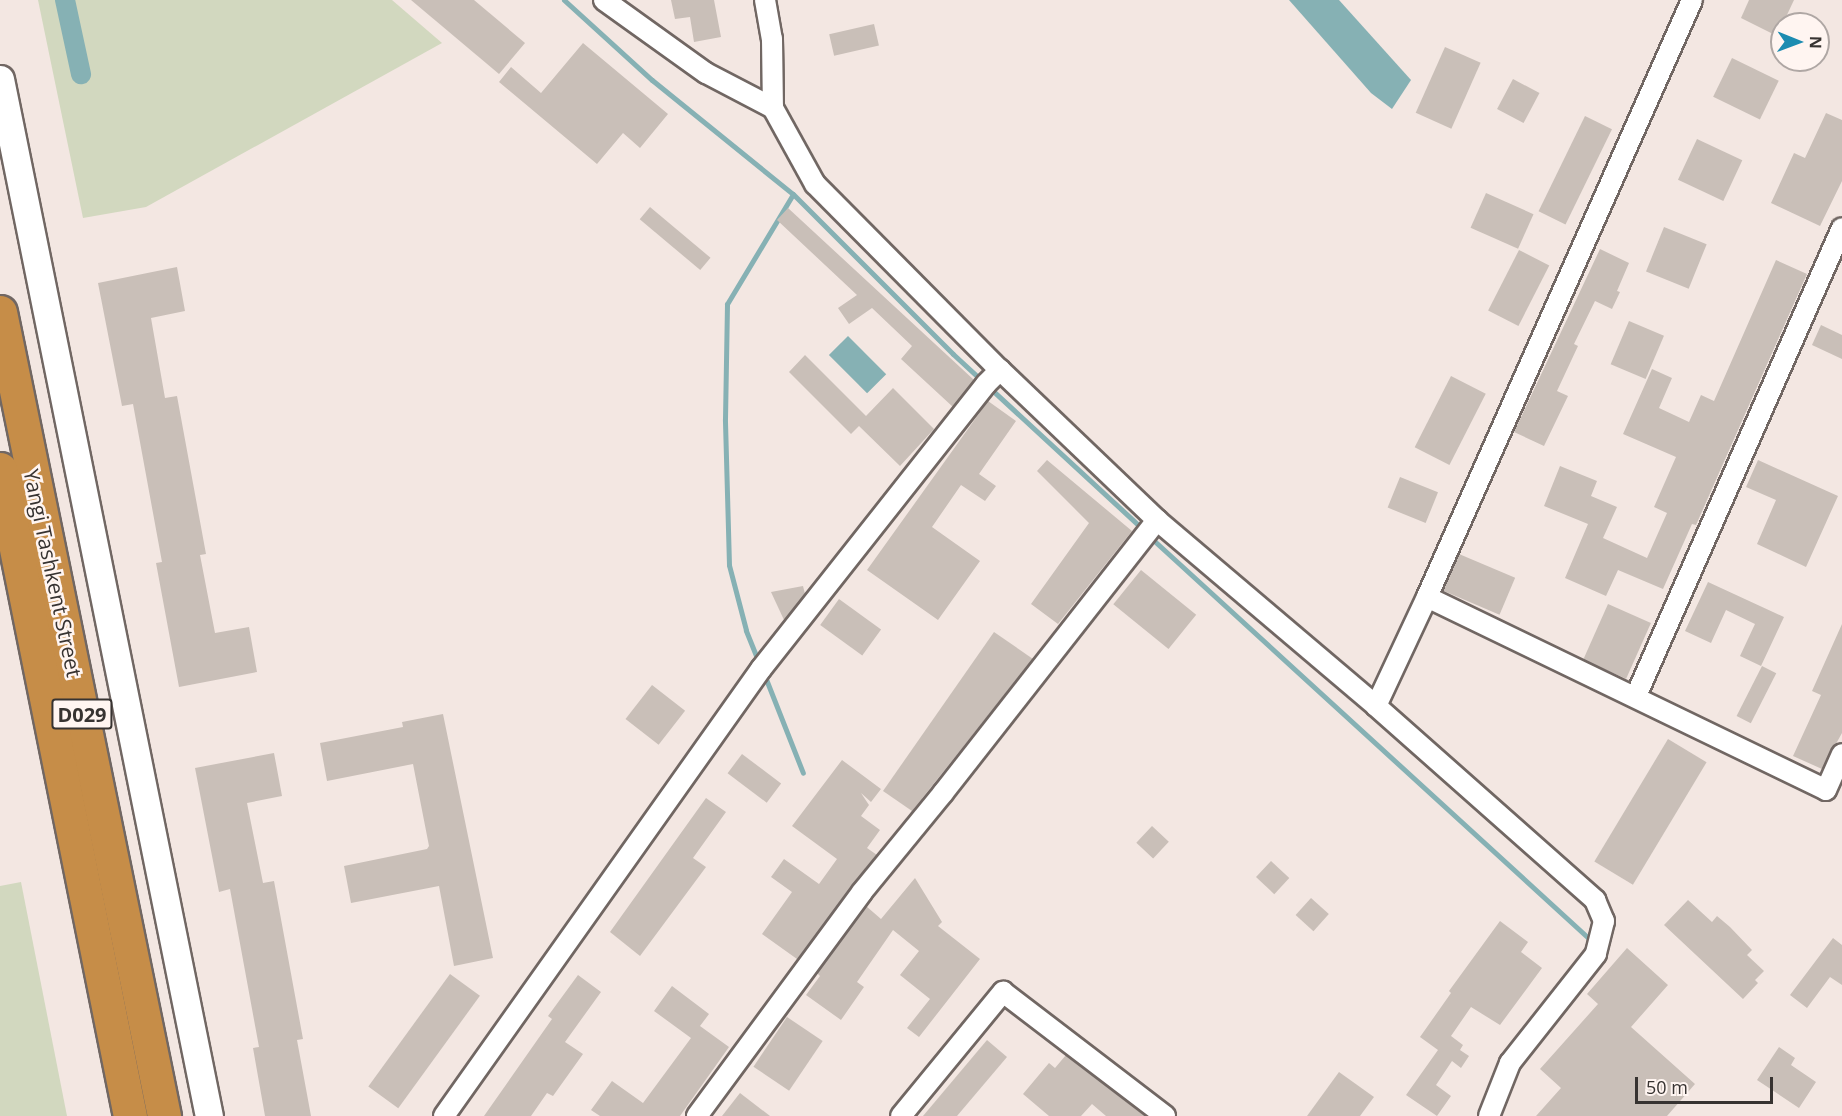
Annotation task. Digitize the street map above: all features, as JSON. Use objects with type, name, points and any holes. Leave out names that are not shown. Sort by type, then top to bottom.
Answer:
[{"type":"highway","name":"Yangi Tashkent Street","points":[[0,312],[164,1116]]},
{"type":"highway","name":"Yangi Tashkent Street","points":[[0,469],[130,1116]]},
{"type":"main road","points":[[0,79],[209,1116]]},
{"type":"street","points":[[604,0],[706,74],[773,108]]},
{"type":"street","points":[[765,0],[772,39],[773,108],[815,184],[1000,370],[1150,529],[1376,706],[1595,900],[1604,921],[1596,954],[1510,1062],[1489,1116]]},
{"type":"street","points":[[1376,706],[1427,597],[1692,0]]},
{"type":"street","points":[[1636,696],[1842,228]]},
{"type":"street","points":[[444,1116],[761,669],[986,384],[1000,370]]},
{"type":"street","points":[[697,1116],[862,892],[943,793],[1150,529]]},
{"type":"street","points":[[1427,597],[1636,696],[1826,790],[1842,754]]},
{"type":"street","points":[[901,1116],[1003,992],[1165,1116]]},
{"type":"green space","points":[[38,0],[392,0],[442,43],[146,207],[83,218]]},
{"type":"green space","points":[[21,882],[67,1116],[0,1116],[0,886]]},
{"type":"water","points":[[1289,0],[1339,0],[1411,80],[1392,109],[1371,93]]},
{"type":"water","points":[[848,336],[886,374],[867,393],[829,355]]},
{"type":"building","points":[[411,0],[474,0],[525,43],[499,74]]},
{"type":"building","points":[[671,0],[714,0],[721,37],[694,42],[690,17],[675,19]]},
{"type":"building","points":[[1749,0],[1794,0],[1788,12],[1770,12],[1770,32],[1741,18]]},
{"type":"building","points":[[874,24],[879,45],[834,56],[829,34]]},
{"type":"building","points":[[583,43],[668,114],[640,148],[623,133],[597,164],[499,82],[511,67],[541,93]]},
{"type":"building","points":[[1445,47],[1481,63],[1451,129],[1416,113]]},
{"type":"building","points":[[1732,58],[1779,81],[1760,119],[1713,97]]},
{"type":"building","points":[[1513,79],[1539,93],[1524,123],[1497,109]]},
{"type":"building","points":[[1826,113],[1842,120],[1842,181],[1820,226],[1771,203],[1794,153],[1805,158]]},
{"type":"building","points":[[1585,116],[1612,129],[1565,224],[1539,211]]},
{"type":"building","points":[[1697,139],[1742,160],[1723,201],[1678,180]]},
{"type":"building","points":[[1486,193],[1534,214],[1518,249],[1471,228]]},
{"type":"building","points":[[650,207],[711,258],[700,270],[640,219]]},
{"type":"building","points":[[788,208],[974,380],[953,407],[901,359],[912,346],[872,308],[849,324],[838,308],[857,295],[777,220]]},
{"type":"building","points":[[1664,227],[1707,244],[1689,289],[1646,272]]},
{"type":"building","points":[[1600,249],[1629,263],[1612,309],[1595,301],[1574,344],[1578,346],[1557,391],[1568,396],[1544,446],[1514,432]]},
{"type":"building","points":[[1519,250],[1549,265],[1518,326],[1488,311]]},
{"type":"building","points":[[1776,260],[1807,274],[1696,525],[1692,524],[1663,589],[1618,570],[1606,596],[1565,578],[1588,524],[1544,506],[1560,466],[1597,481],[1591,496],[1617,507],[1603,538],[1647,558],[1667,513],[1654,507],[1676,457],[1623,434],[1652,369],[1672,378],[1659,408],[1689,422],[1701,395],[1714,401]]},
{"type":"building","points":[[177,267],[185,311],[151,318],[165,398],[177,396],[206,554],[200,555],[215,633],[249,627],[257,672],[179,687],[156,563],[162,562],[133,404],[122,406],[98,283]]},
{"type":"building","points":[[1629,321],[1664,336],[1646,379],[1611,364]]},
{"type":"building","points":[[1821,325],[1842,335],[1842,359],[1812,345]]},
{"type":"building","points":[[805,355],[866,416],[893,388],[934,429],[900,466],[859,426],[851,434],[789,372]]},
{"type":"building","points":[[1451,376],[1486,394],[1449,465],[1415,447]]},
{"type":"building","points":[[988,401],[1016,421],[979,474],[996,486],[985,501],[961,485],[932,527],[980,561],[938,620],[867,570]]},
{"type":"building","points":[[1047,460],[1132,531],[1058,624],[1031,604],[1089,523],[1037,471]]},
{"type":"building","points":[[1758,460],[1838,496],[1806,567],[1757,544],[1776,500],[1746,487]]},
{"type":"building","points":[[1400,477],[1438,492],[1426,523],[1388,508]]},
{"type":"building","points":[[1459,554],[1515,578],[1500,615],[1443,591]]},
{"type":"building","points":[[1141,570],[1196,615],[1168,649],[1113,604]]},
{"type":"building","points":[[1708,582],[1784,617],[1761,666],[1740,656],[1755,624],[1726,610],[1711,643],[1685,631]]},
{"type":"building","points":[[803,586],[805,594],[784,620],[771,592]]},
{"type":"building","points":[[839,599],[881,630],[862,655],[820,625]]},
{"type":"building","points":[[1608,604],[1651,623],[1626,679],[1583,660]]},
{"type":"building","points":[[1842,624],[1842,733],[1822,769],[1793,756],[1821,695],[1812,691]]},
{"type":"building","points":[[994,632],[1033,659],[912,811],[883,791]]},
{"type":"building","points":[[1762,666],[1776,673],[1751,723],[1737,716]]},
{"type":"building","points":[[652,685],[685,711],[659,745],[626,719]]},
{"type":"building","points":[[443,714],[493,958],[454,966],[439,886],[351,903],[344,866],[427,849],[429,846],[413,764],[327,781],[320,743],[403,727],[402,722]]},
{"type":"building","points":[[1668,739],[1707,762],[1633,885],[1594,862]]},
{"type":"building","points":[[274,753],[282,796],[247,803],[263,883],[274,881],[303,1039],[297,1040],[311,1116],[265,1116],[253,1048],[259,1047],[230,889],[219,892],[195,768]]},
{"type":"building","points":[[742,754],[781,783],[767,803],[728,773]]},
{"type":"building","points":[[842,760],[881,789],[871,802],[861,793],[869,805],[861,816],[880,830],[867,848],[877,855],[797,959],[762,934],[792,892],[771,877],[784,859],[819,884],[837,859],[792,826]]},
{"type":"building","points":[[706,798],[726,812],[693,858],[706,867],[640,956],[610,932]]},
{"type":"building","points":[[1152,826],[1169,842],[1153,859],[1136,843]]},
{"type":"building","points":[[1271,861],[1289,878],[1274,894],[1256,877]]},
{"type":"building","points":[[915,878],[942,922],[938,926],[980,959],[919,1037],[907,1028],[930,999],[900,975],[919,951],[893,930],[857,982],[864,987],[841,1020],[806,995],[820,976],[817,973],[866,906],[881,919]]},
{"type":"building","points":[[1311,898],[1329,914],[1313,931],[1296,915]]},
{"type":"building","points":[[1688,900],[1712,922],[1717,916],[1730,927],[1752,950],[1747,955],[1764,971],[1755,980],[1758,983],[1743,999],[1664,925]]},
{"type":"building","points":[[1500,921],[1528,942],[1521,952],[1542,968],[1500,1025],[1471,1007],[1451,1036],[1463,1045],[1460,1050],[1469,1056],[1461,1068],[1452,1061],[1436,1085],[1451,1096],[1437,1116],[1406,1095],[1438,1050],[1420,1037],[1451,993],[1449,991]]},
{"type":"building","points":[[1833,938],[1842,945],[1842,985],[1830,977],[1807,1008],[1790,995]]},
{"type":"building","points":[[1627,948],[1668,985],[1631,1027],[1695,1084],[1667,1116],[1536,1116],[1561,1088],[1540,1069],[1598,1004],[1587,994]]},
{"type":"building","points":[[450,974],[480,996],[398,1108],[368,1086]]},
{"type":"building","points":[[578,975],[601,992],[565,1042],[583,1054],[553,1096],[547,1093],[531,1116],[484,1116],[552,1019],[548,1016]]},
{"type":"building","points":[[672,986],[709,1014],[700,1026],[729,1047],[680,1116],[600,1116],[591,1110],[612,1081],[643,1103],[691,1038],[654,1011]]},
{"type":"building","points":[[787,1017],[823,1041],[789,1091],[753,1067]]},
{"type":"building","points":[[987,1040],[1007,1057],[957,1116],[923,1116]]},
{"type":"building","points":[[1779,1047],[1795,1058],[1791,1065],[1816,1082],[1799,1108],[1757,1080]]},
{"type":"building","points":[[1066,1055],[1145,1116],[1106,1116],[1092,1104],[1081,1116],[1049,1116],[1023,1094],[1049,1063],[1055,1068]]},
{"type":"building","points":[[1339,1072],[1374,1097],[1360,1116],[1307,1116]]},
{"type":"building","points":[[740,1093],[770,1116],[722,1116]]},
{"type":"waterway","points":[[65,0],[81,74]]},
{"type":"waterway","points":[[564,0],[652,80],[793,194],[953,354],[1144,530]]},
{"type":"waterway","points":[[759,663],[746,630],[729,565],[725,419],[727,304],[793,194]]},
{"type":"waterway","points":[[1150,537],[1595,944]]},
{"type":"waterway","points":[[764,674],[803,773]]}]
